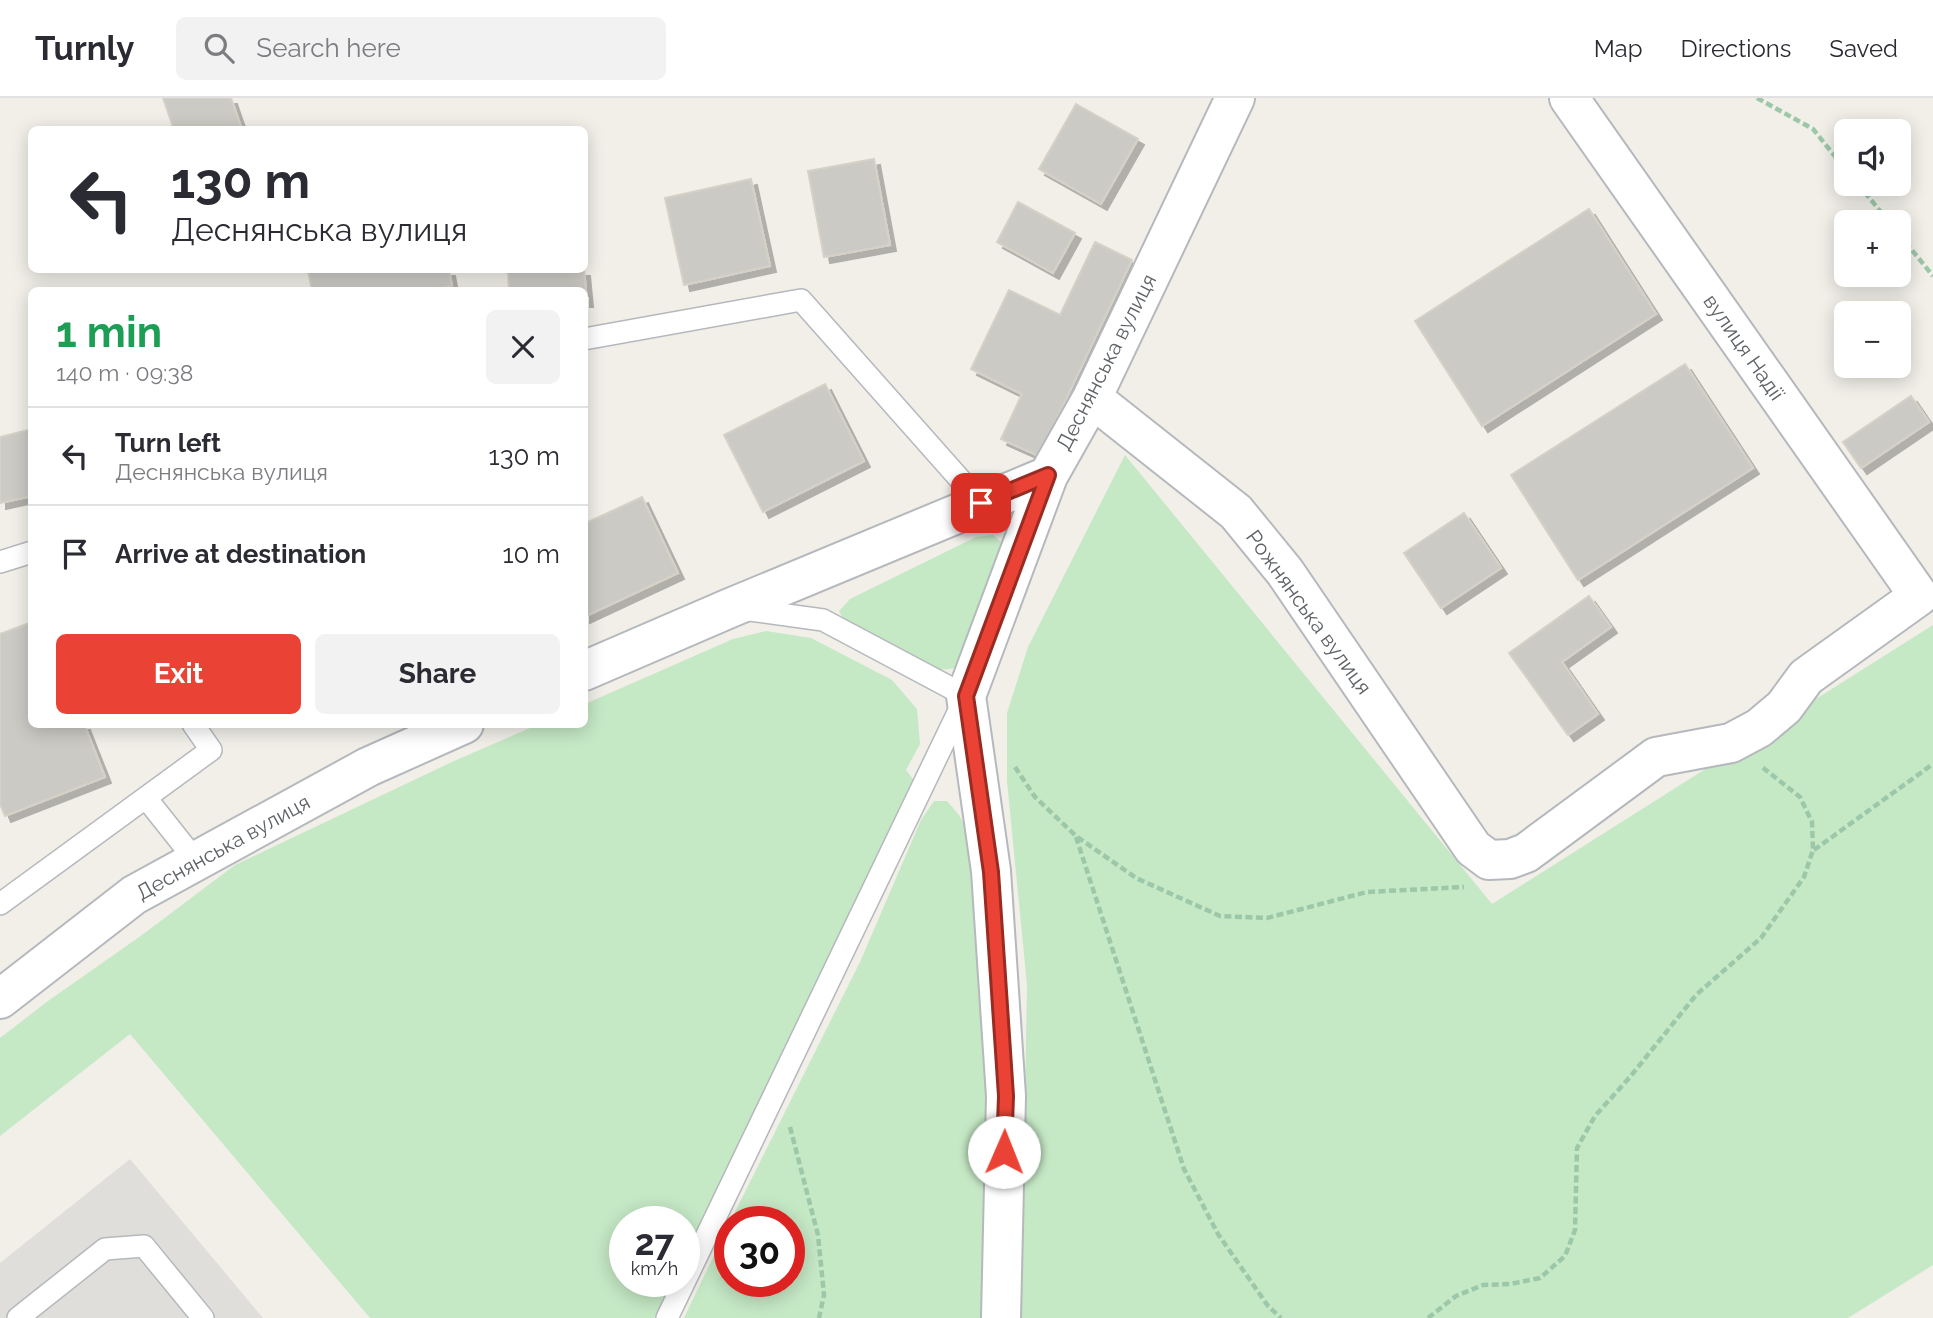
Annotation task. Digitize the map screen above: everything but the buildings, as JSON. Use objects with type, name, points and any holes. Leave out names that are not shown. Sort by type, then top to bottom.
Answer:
[{"type":"street","name":"Деснянська вулиця","points":[[588,669],[1048,475],[1092,398],[1236,98]]},
{"type":"street","name":"вулиця Надії","points":[[1569,98],[1919,596],[1806,677],[1784,707],[1759,728],[1731,743]]},
{"type":"street","name":"Рожнянська вулиця","points":[[1092,398],[1236,512],[1285,572],[1473,848],[1482,873]]},
{"type":"street","points":[[1001,1318],[1006,1096],[991,872],[966,696],[1048,475]]},
{"type":"street","name":"Деснянська вулиця","points":[[0,999],[134,895],[368,767],[455,728]]},
{"type":"street","points":[[1482,873],[1526,853],[1656,757],[1731,743]]},
{"type":"lane","points":[[588,337],[801,300],[981,503]]},
{"type":"lane","points":[[0,562],[28,553]]},
{"type":"lane","points":[[667,1318],[966,696],[823,620],[730,608]]},
{"type":"lane","points":[[0,904],[211,750],[196,728]]},
{"type":"lane","points":[[146,798],[196,861]]},
{"type":"lane","points":[[19,1318],[104,1249],[144,1246],[203,1318]]},
{"type":"path","points":[[1757,98],[1813,129],[1834,155]]},
{"type":"path","points":[[1868,196],[1879,210]]},
{"type":"path","points":[[1911,249],[1933,276]]},
{"type":"path","points":[[1428,1318],[1456,1296],[1483,1285],[1510,1284],[1540,1278],[1565,1256],[1575,1230],[1577,1148],[1595,1115],[1630,1077],[1696,995],[1761,938],[1804,877],[1813,850],[1812,822],[1800,797],[1731,743]]},
{"type":"path","points":[[1012,763],[1035,797],[1076,836],[1136,878],[1220,916],[1267,918],[1367,892],[1482,873]]},
{"type":"path","points":[[1813,850],[1933,764]]},
{"type":"path","points":[[1076,836],[1184,1169],[1219,1234],[1268,1306],[1281,1318]]},
{"type":"path","points":[[779,1085],[818,1236],[824,1296],[819,1318]]},
{"type":"shaded area","points":[[130,1159],[263,1318],[0,1318],[0,1263]]},
{"type":"green space","points":[[1125,455],[1492,904],[1933,625],[1933,1265],[1848,1318],[1021,1318],[1027,985],[1007,781],[1007,713],[1028,647]]},
{"type":"green space","points":[[993,535],[1007,547],[965,667],[931,671],[846,624],[839,611],[850,599],[976,537]]},
{"type":"green space","points":[[766,631],[811,638],[892,680],[917,709],[920,744],[906,770],[913,779],[700,1223],[700,1206],[609,1206],[609,1297],[664,1297],[654,1318],[370,1318],[130,1034],[0,1136],[0,1038],[48,1001],[235,865],[454,761],[530,728],[588,728],[588,703],[733,639]]},
{"type":"green space","points":[[934,801],[947,801],[968,831],[989,1026],[987,1318],[684,1318],[694,1297],[700,1297],[700,1285],[714,1255],[714,1297],[805,1297],[805,1206],[738,1206],[860,962],[921,820]]},
{"type":"route","points":[[981,503],[1048,475],[966,696],[991,872],[1006,1096],[1004,1152]]}]
